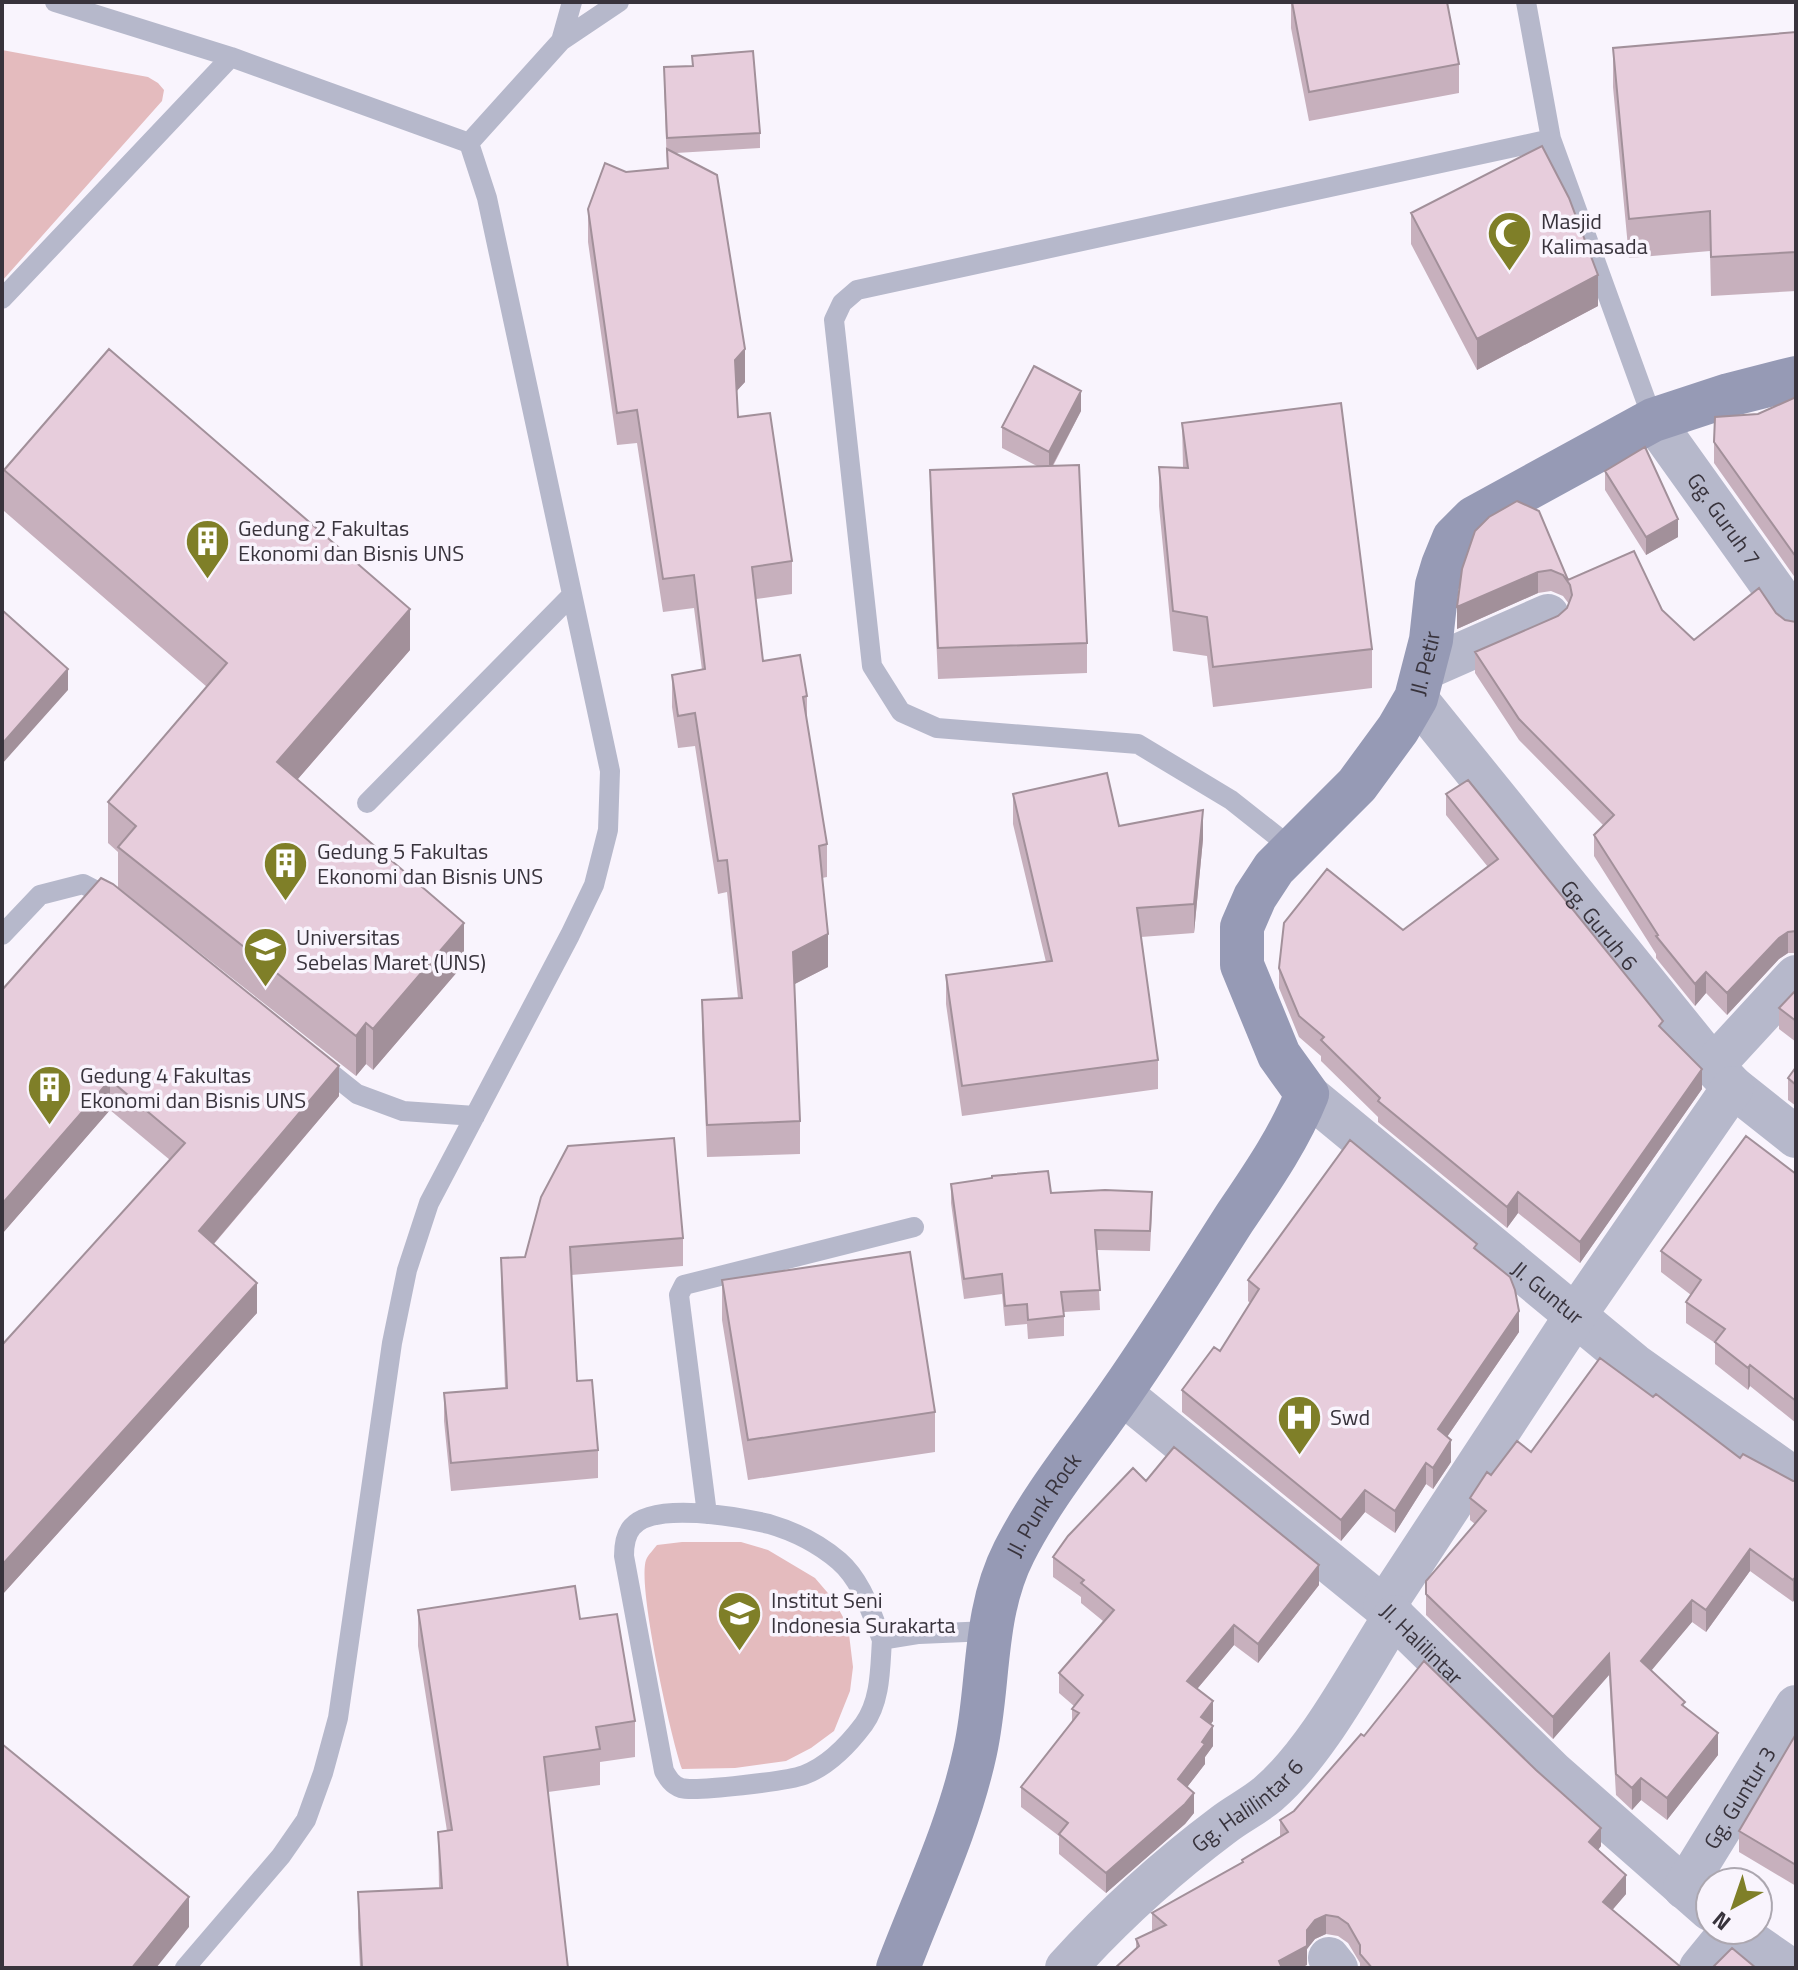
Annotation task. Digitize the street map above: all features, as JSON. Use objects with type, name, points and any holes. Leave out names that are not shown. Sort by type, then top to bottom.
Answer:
[{"type":"main road","name":"Jl. Petir","points":[[1307,1094],[1279,1055],[1242,965],[1242,927],[1274,868],[1357,785],[1398,729],[1421,684],[1437,585],[1454,538],[1474,518],[1653,420],[1729,395],[1796,378]]},
{"type":"main road","name":"Jl. Punk Rock","points":[[898,1968],[961,1804],[975,1751],[989,1631],[996,1599],[1013,1554],[1036,1512],[1121,1393],[1266,1171],[1298,1117],[1307,1094]]},
{"type":"street","name":"Gg. Guruh 7","points":[[1653,420],[1796,620]]},
{"type":"street","points":[[1421,684],[1548,615]]},
{"type":"street","name":"Gg. Guruh 6","points":[[1421,684],[1723,1076],[1796,1137]]},
{"type":"street","name":"Gg. Halilintar 6","points":[[1066,1968],[1098,1932],[1152,1883],[1224,1824],[1268,1795],[1286,1777],[1327,1722],[1389,1611],[1723,1076],[1796,976]]},
{"type":"street","name":"Jl. Guntur","points":[[1307,1094],[1634,1364],[1796,1479]]},
{"type":"street","name":"Jl. Halilintar","points":[[1121,1393],[1389,1611],[1553,1772],[1694,1896]]},
{"type":"street","name":"Gg. Guntur 3","points":[[1714,1866],[1796,1706]]},
{"type":"street","points":[[1700,1968],[1719,1946]]},
{"type":"street","points":[[1756,1946],[1789,1968]]},
{"type":"lane","points":[[55,2],[231,57],[469,143]]},
{"type":"lane","points":[[561,41],[572,2]]},
{"type":"lane","points":[[469,143],[561,41],[619,2]]},
{"type":"lane","points":[[1526,2],[1551,139],[1653,420]]},
{"type":"lane","points":[[2,299],[231,57]]},
{"type":"lane","points":[[1293,849],[1231,800],[1138,744],[937,728],[901,712],[872,666],[834,320],[842,303],[857,290],[1551,139]]},
{"type":"lane","points":[[185,1968],[281,1856],[306,1820],[338,1718],[392,1343],[407,1270],[429,1203],[594,885],[608,830],[610,771],[487,198],[469,143]]},
{"type":"lane","points":[[367,803],[572,595]]},
{"type":"lane","points":[[2,935],[40,895],[83,884],[132,912]]},
{"type":"lane","points":[[298,1046],[357,1094],[403,1111],[475,1116]]},
{"type":"lane","points":[[707,1514],[679,1295],[684,1285],[914,1227]]},
{"type":"lane","points":[[673,1512],[769,1524],[800,1536],[826,1551],[857,1581],[882,1640],[878,1691],[866,1721],[836,1756],[802,1776],[707,1789],[683,1789],[664,1771],[624,1556],[624,1544],[630,1529],[644,1519],[673,1512]]},
{"type":"lane","points":[[882,1640],[919,1634],[989,1631]]},
{"type":"shaded area","points":[[2,50],[148,77],[164,90],[162,101],[2,281]]},
{"type":"shaded area","points":[[741,1542],[768,1550],[815,1578],[833,1599],[848,1626],[853,1667],[850,1691],[834,1731],[811,1748],[786,1761],[735,1768],[682,1769],[656,1663],[645,1575],[646,1560],[657,1545]]},
{"type":"building","points":[[1292,2],[1447,2],[1459,64],[1309,92]]},
{"type":"building","points":[[1796,32],[1796,252],[1711,257],[1710,211],[1629,219],[1613,48]]},
{"type":"building","points":[[753,51],[760,133],[667,138],[664,67],[693,66],[692,56]]},
{"type":"building","name":"Masjid Kalimasada","points":[[1542,146],[1569,198],[1598,275],[1477,339],[1411,213]]},
{"type":"building","points":[[667,149],[717,175],[745,349],[735,360],[738,417],[770,413],[792,561],[752,567],[763,661],[800,655],[807,696],[803,697],[827,844],[819,846],[828,934],[793,952],[800,1121],[707,1125],[702,1000],[742,998],[727,860],[718,861],[695,713],[678,716],[672,675],[705,669],[694,575],[663,579],[637,410],[617,413],[588,209],[605,163],[626,172],[668,168]]},
{"type":"building","points":[[109,349],[410,609],[277,762],[464,923],[373,1029],[366,1023],[356,1036],[118,847],[136,826],[108,802],[227,663],[4,470]]},
{"type":"building","points":[[1034,366],[1081,391],[1049,452],[1002,427]]},
{"type":"building","points":[[1796,397],[1796,557],[1714,442],[1715,417],[1758,414]]},
{"type":"building","points":[[1341,403],[1372,649],[1213,667],[1207,617],[1173,611],[1159,467],[1188,468],[1182,423]]},
{"type":"building","points":[[1645,447],[1678,519],[1646,537],[1605,471]]},
{"type":"building","points":[[1079,465],[1087,643],[938,648],[930,470]]},
{"type":"building","points":[[1517,501],[1539,511],[1568,580],[1634,551],[1662,610],[1694,640],[1759,588],[1776,613],[1785,620],[1796,622],[1796,931],[1779,938],[1727,993],[1706,972],[1695,984],[1656,936],[1594,835],[1614,815],[1519,719],[1475,652],[1558,616],[1567,608],[1572,595],[1563,575],[1551,570],[1538,572],[1457,607],[1462,569],[1475,531],[1489,517]]},
{"type":"building","points":[[2,610],[68,669],[2,744]]},
{"type":"building","points":[[1107,773],[1119,826],[1203,810],[1194,904],[1137,908],[1158,1060],[962,1086],[946,975],[1052,961],[1013,794]]},
{"type":"building","points":[[1468,780],[1663,1021],[1659,1026],[1702,1069],[1580,1242],[1518,1192],[1507,1207],[1378,1101],[1380,1098],[1321,1040],[1324,1037],[1299,1016],[1279,968],[1284,923],[1327,869],[1403,930],[1498,859],[1446,794]]},
{"type":"building","points":[[101,878],[113,884],[339,1066],[199,1231],[257,1283],[2,1565],[2,1345],[185,1143],[110,1080],[2,1204],[2,990]]},
{"type":"building","points":[[1796,990],[1796,1021],[1779,1008]]},
{"type":"building","points":[[1796,1067],[1796,1085],[1788,1078]]},
{"type":"building","points":[[1746,1136],[1796,1174],[1796,1401],[1715,1342],[1725,1329],[1686,1302],[1701,1280],[1661,1251]]},
{"type":"building","points":[[674,1138],[683,1238],[570,1247],[577,1381],[592,1380],[598,1450],[451,1463],[444,1393],[507,1388],[501,1258],[525,1257],[541,1197],[568,1146]]},
{"type":"building","points":[[1350,1140],[1477,1244],[1474,1248],[1510,1277],[1519,1311],[1438,1429],[1451,1440],[1433,1468],[1426,1463],[1395,1511],[1365,1490],[1341,1520],[1182,1390],[1214,1347],[1220,1351],[1259,1289],[1248,1280]]},
{"type":"building","points":[[1048,1171],[1051,1193],[1105,1190],[1152,1192],[1150,1231],[1095,1230],[1100,1290],[1061,1292],[1064,1316],[1028,1320],[1027,1304],[1005,1306],[1002,1274],[964,1279],[951,1184],[992,1176]]},
{"type":"building","points":[[910,1252],[935,1412],[748,1440],[722,1280]]},
{"type":"building","points":[[1600,1358],[1653,1397],[1656,1394],[1740,1458],[1743,1454],[1796,1481],[1796,1576],[1793,1580],[1750,1549],[1706,1610],[1692,1600],[1641,1661],[1685,1702],[1682,1705],[1718,1733],[1667,1798],[1641,1778],[1632,1788],[1616,1774],[1609,1654],[1553,1717],[1426,1594],[1426,1581],[1486,1511],[1470,1498],[1487,1472],[1491,1475],[1517,1441],[1531,1452]]},
{"type":"building","points":[[1174,1447],[1319,1565],[1258,1644],[1234,1625],[1187,1681],[1213,1701],[1201,1717],[1213,1726],[1202,1742],[1205,1744],[1178,1779],[1194,1793],[1106,1873],[1059,1834],[1068,1823],[1021,1787],[1079,1713],[1072,1709],[1083,1695],[1059,1673],[1114,1610],[1081,1583],[1084,1580],[1053,1557],[1068,1536],[1133,1468],[1146,1481]]},
{"type":"building","points":[[575,1586],[580,1619],[617,1614],[635,1721],[596,1727],[600,1749],[544,1757],[568,1968],[362,1968],[358,1892],[442,1888],[438,1832],[452,1830],[418,1610]]},
{"type":"building","points":[[1424,1661],[1536,1770],[1601,1828],[1589,1842],[1626,1875],[1603,1902],[1682,1968],[1372,1968],[1360,1954],[1360,1945],[1348,1924],[1338,1917],[1326,1915],[1315,1920],[1307,1930],[1307,1946],[1279,1961],[1282,1968],[1115,1968],[1139,1946],[1136,1939],[1166,1925],[1152,1913],[1243,1862],[1288,1832],[1280,1820],[1294,1811],[1361,1734],[1364,1736]]},
{"type":"building","points":[[1796,1734],[1796,1865],[1739,1831]]},
{"type":"building","points":[[2,1744],[189,1897],[132,1968],[2,1968]]},
{"type":"building","points":[[1732,1948],[1756,1968],[1712,1968]]},
{"type":"place","name":"Masjid Kalimasada","points":[[1510,273]]},
{"type":"place","name":"Gedung 2 Fakultas Ekonomi dan Bisnis UNS","points":[[207,580]]},
{"type":"place","name":"Gedung 5 Fakultas Ekonomi dan Bisnis UNS","points":[[286,903]]},
{"type":"place","name":"Universitas Sebelas Maret (UNS)","points":[[265,989]]},
{"type":"place","name":"Gedung 4 Fakultas Ekonomi dan Bisnis UNS","points":[[49,1127]]},
{"type":"place","name":"Swd","points":[[1299,1456]]},
{"type":"place","name":"Institut Seni Indonesia Surakarta","points":[[740,1652]]}]
